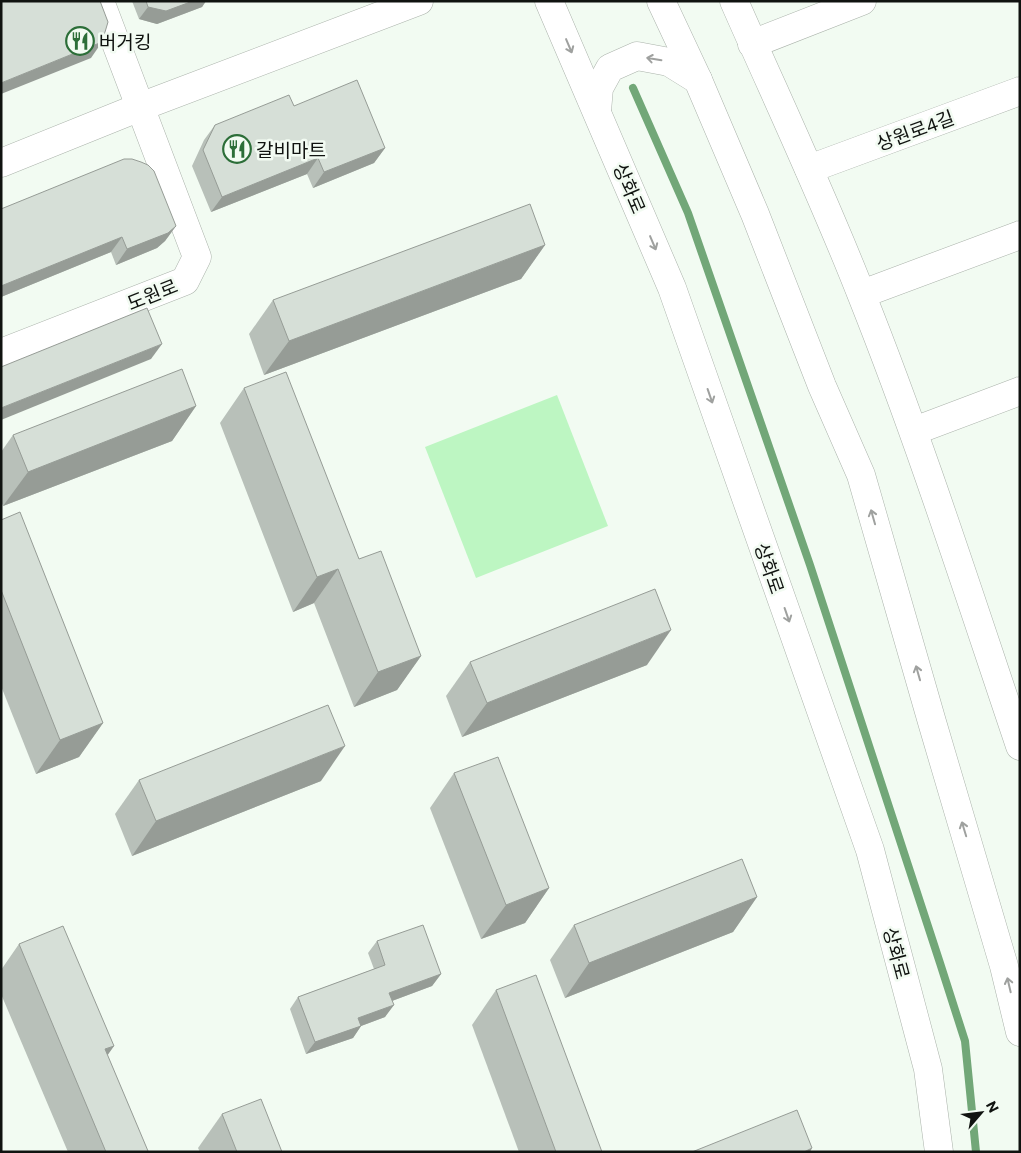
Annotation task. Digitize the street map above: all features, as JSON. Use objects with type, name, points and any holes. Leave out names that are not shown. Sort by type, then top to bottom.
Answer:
[{"type":"main road","name":"도원로","points":[[1,353],[185,280],[197,257],[100,1]]},
{"type":"main road","points":[[1,164],[140,108],[419,1]]},
{"type":"main road","name":"상화로","points":[[549,1],[672,288],[870,850],[928,1069],[939,1152]]},
{"type":"main road","points":[[661,1],[698,80],[755,214],[822,386],[861,475],[1004,966],[1020,1032]]},
{"type":"main road","points":[[734,1],[810,169],[862,294],[914,431],[1020,746]]},
{"type":"main road","points":[[752,44],[862,1]]},
{"type":"main road","points":[[597,111],[599,88],[610,68],[637,56],[669,62],[698,80]]},
{"type":"main road","name":"상원로4길","points":[[810,169],[1020,91]]},
{"type":"main road","points":[[862,294],[1020,235]]},
{"type":"main road","points":[[914,431],[1020,391]]},
{"type":"green space","points":[[557,395],[608,526],[476,578],[425,447]]},
{"type":"building","points":[[1,1],[100,1],[108,22],[102,42],[1,83]]},
{"type":"building","points":[[146,1],[193,1],[166,11],[148,7]]},
{"type":"building","points":[[357,80],[385,148],[324,172],[318,158],[222,197],[203,150],[215,125],[289,95],[294,106]]},
{"type":"building","points":[[124,159],[141,162],[148,165],[154,171],[176,226],[168,233],[127,249],[122,237],[1,286],[1,209]]},
{"type":"building","points":[[530,204],[545,245],[289,341],[273,300]]},
{"type":"building","points":[[147,308],[162,344],[1,408],[1,367]]},
{"type":"building","points":[[182,369],[196,406],[28,472],[13,435]]},
{"type":"building","points":[[286,372],[359,559],[381,551],[421,656],[378,672],[338,569],[317,577],[244,388]]},
{"type":"building","points":[[20,512],[103,723],[60,740],[1,590],[1,520]]},
{"type":"building","points":[[655,589],[671,630],[487,703],[470,662]]},
{"type":"building","points":[[328,705],[345,746],[156,821],[139,780]]},
{"type":"building","points":[[498,757],[549,888],[506,905],[454,773]]},
{"type":"building","points":[[742,859],[757,897],[589,963],[574,925]]},
{"type":"building","points":[[423,925],[441,974],[389,993],[394,1005],[358,1018],[361,1026],[315,1042],[298,997],[385,965],[377,941]]},
{"type":"building","points":[[63,926],[114,1046],[105,1049],[147,1152],[106,1152],[19,944]]},
{"type":"building","points":[[536,975],[602,1152],[556,1152],[496,990]]},
{"type":"building","points":[[261,1099],[282,1152],[237,1152],[222,1114]]},
{"type":"building","points":[[797,1110],[812,1148],[804,1152],[692,1152]]},
{"type":"waterway","points":[[633,88],[688,213],[810,565],[940,963],[965,1041],[976,1152]]},
{"type":"place","name":"버거킹","points":[[80,41]]},
{"type":"place","name":"갈비마트","points":[[237,149]]}]
